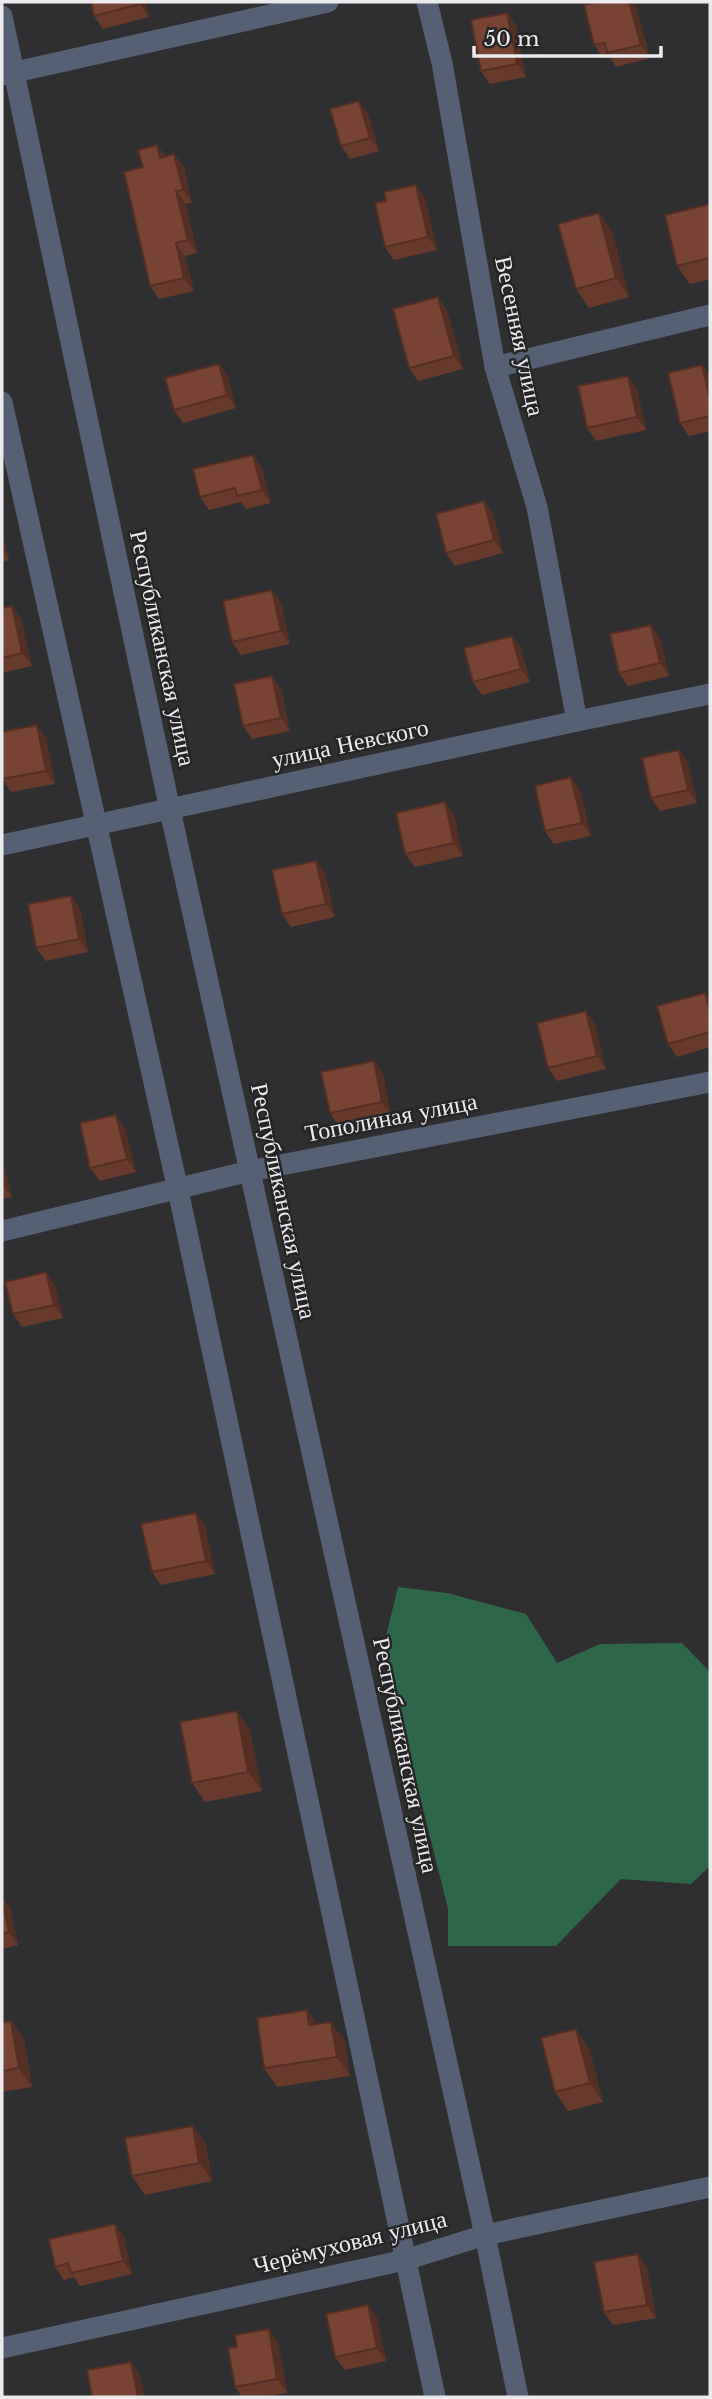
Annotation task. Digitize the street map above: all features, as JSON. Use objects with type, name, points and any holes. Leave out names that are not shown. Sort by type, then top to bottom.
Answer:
[{"type":"street","points":[[8,74],[328,2]]},
{"type":"street","name":"Весенняя улица","points":[[428,2],[442,63],[495,367],[537,507],[577,721]]},
{"type":"street","name":"Республиканская улица","points":[[2,16],[8,74],[485,2235],[518,2397]]},
{"type":"street","points":[[495,367],[710,315]]},
{"type":"street","points":[[2,402],[178,1189],[435,2397]]},
{"type":"street","name":"улица Невского","points":[[2,845],[710,694]]},
{"type":"street","name":"Тополиная улица","points":[[2,1231],[250,1171],[710,1082]]},
{"type":"street","name":"Черёмуховая улица","points":[[2,2348],[405,2260],[485,2235],[710,2187]]},
{"type":"green space","points":[[398,1587],[447,1593],[526,1614],[557,1663],[600,1644],[682,1643],[710,1672],[710,1866],[691,1884],[621,1879],[556,1946],[448,1946],[448,1909],[383,1648]]},
{"type":"building","points":[[91,2],[139,2],[140,4],[94,16]]},
{"type":"building","points":[[597,2],[629,2],[641,45],[607,53],[605,43],[594,45],[584,5]]},
{"type":"building","points":[[507,13],[517,64],[481,71],[471,20]]},
{"type":"building","points":[[359,101],[370,138],[341,146],[330,109]]},
{"type":"building","points":[[157,145],[160,158],[174,154],[183,190],[176,191],[188,240],[176,243],[184,278],[150,286],[124,172],[143,167],[138,150]]},
{"type":"building","points":[[416,185],[428,237],[385,247],[375,203],[386,201],[384,192]]},
{"type":"building","points":[[710,204],[710,258],[677,266],[665,215]]},
{"type":"building","points":[[599,213],[616,278],[576,289],[558,224]]},
{"type":"building","points":[[438,297],[454,356],[409,368],[393,309]]},
{"type":"building","points":[[219,364],[227,395],[174,410],[165,378]]},
{"type":"building","points":[[702,365],[710,399],[710,416],[680,423],[668,373]]},
{"type":"building","points":[[628,376],[637,417],[587,428],[578,386]]},
{"type":"building","points":[[253,455],[262,490],[237,496],[235,488],[200,497],[193,469]]},
{"type":"building","points":[[484,501],[494,540],[446,553],[436,514]]},
{"type":"building","points":[[272,590],[281,631],[232,642],[223,601]]},
{"type":"building","points":[[12,606],[22,653],[2,658],[2,608]]},
{"type":"building","points":[[651,625],[660,663],[619,673],[610,634]]},
{"type":"building","points":[[512,636],[521,669],[473,682],[464,648]]},
{"type":"building","points":[[272,676],[281,718],[243,726],[234,684]]},
{"type":"building","points":[[37,725],[46,771],[2,779],[2,732]]},
{"type":"building","points":[[679,750],[688,790],[651,798],[642,758]]},
{"type":"building","points":[[571,777],[582,823],[545,831],[535,786]]},
{"type":"building","points":[[445,802],[454,843],[405,854],[396,813]]},
{"type":"building","points":[[316,861],[326,904],[282,914],[272,870]]},
{"type":"building","points":[[71,896],[79,939],[36,948],[28,904]]},
{"type":"building","points":[[705,993],[710,1012],[710,1032],[668,1044],[657,1006]]},
{"type":"building","points":[[586,1011],[597,1056],[548,1068],[537,1023]]},
{"type":"building","points":[[374,1061],[382,1102],[330,1113],[321,1072]]},
{"type":"building","points":[[116,1115],[127,1159],[90,1168],[80,1123]]},
{"type":"building","points":[[46,1272],[54,1305],[13,1314],[5,1282]]},
{"type":"building","points":[[196,1513],[206,1561],[152,1572],[141,1524]]},
{"type":"building","points":[[237,1711],[248,1772],[192,1783],[180,1722]]},
{"type":"building","points":[[2,1899],[9,1932],[2,1934]]},
{"type":"building","points":[[307,2010],[309,2025],[331,2022],[337,2057],[264,2068],[257,2018]]},
{"type":"building","points":[[11,2021],[19,2068],[2,2071],[2,2022]]},
{"type":"building","points":[[576,2029],[590,2083],[555,2092],[541,2038]]},
{"type":"building","points":[[193,2126],[199,2163],[132,2176],[125,2138]]},
{"type":"building","points":[[115,2224],[123,2261],[71,2273],[68,2263],[55,2267],[49,2239]]},
{"type":"building","points":[[638,2254],[647,2305],[604,2312],[594,2262]]},
{"type":"building","points":[[368,2305],[377,2348],[335,2357],[326,2314]]},
{"type":"building","points":[[269,2329],[277,2379],[235,2387],[228,2348],[237,2347],[235,2335]]},
{"type":"building","points":[[131,2362],[138,2397],[92,2397],[87,2370]]}]
